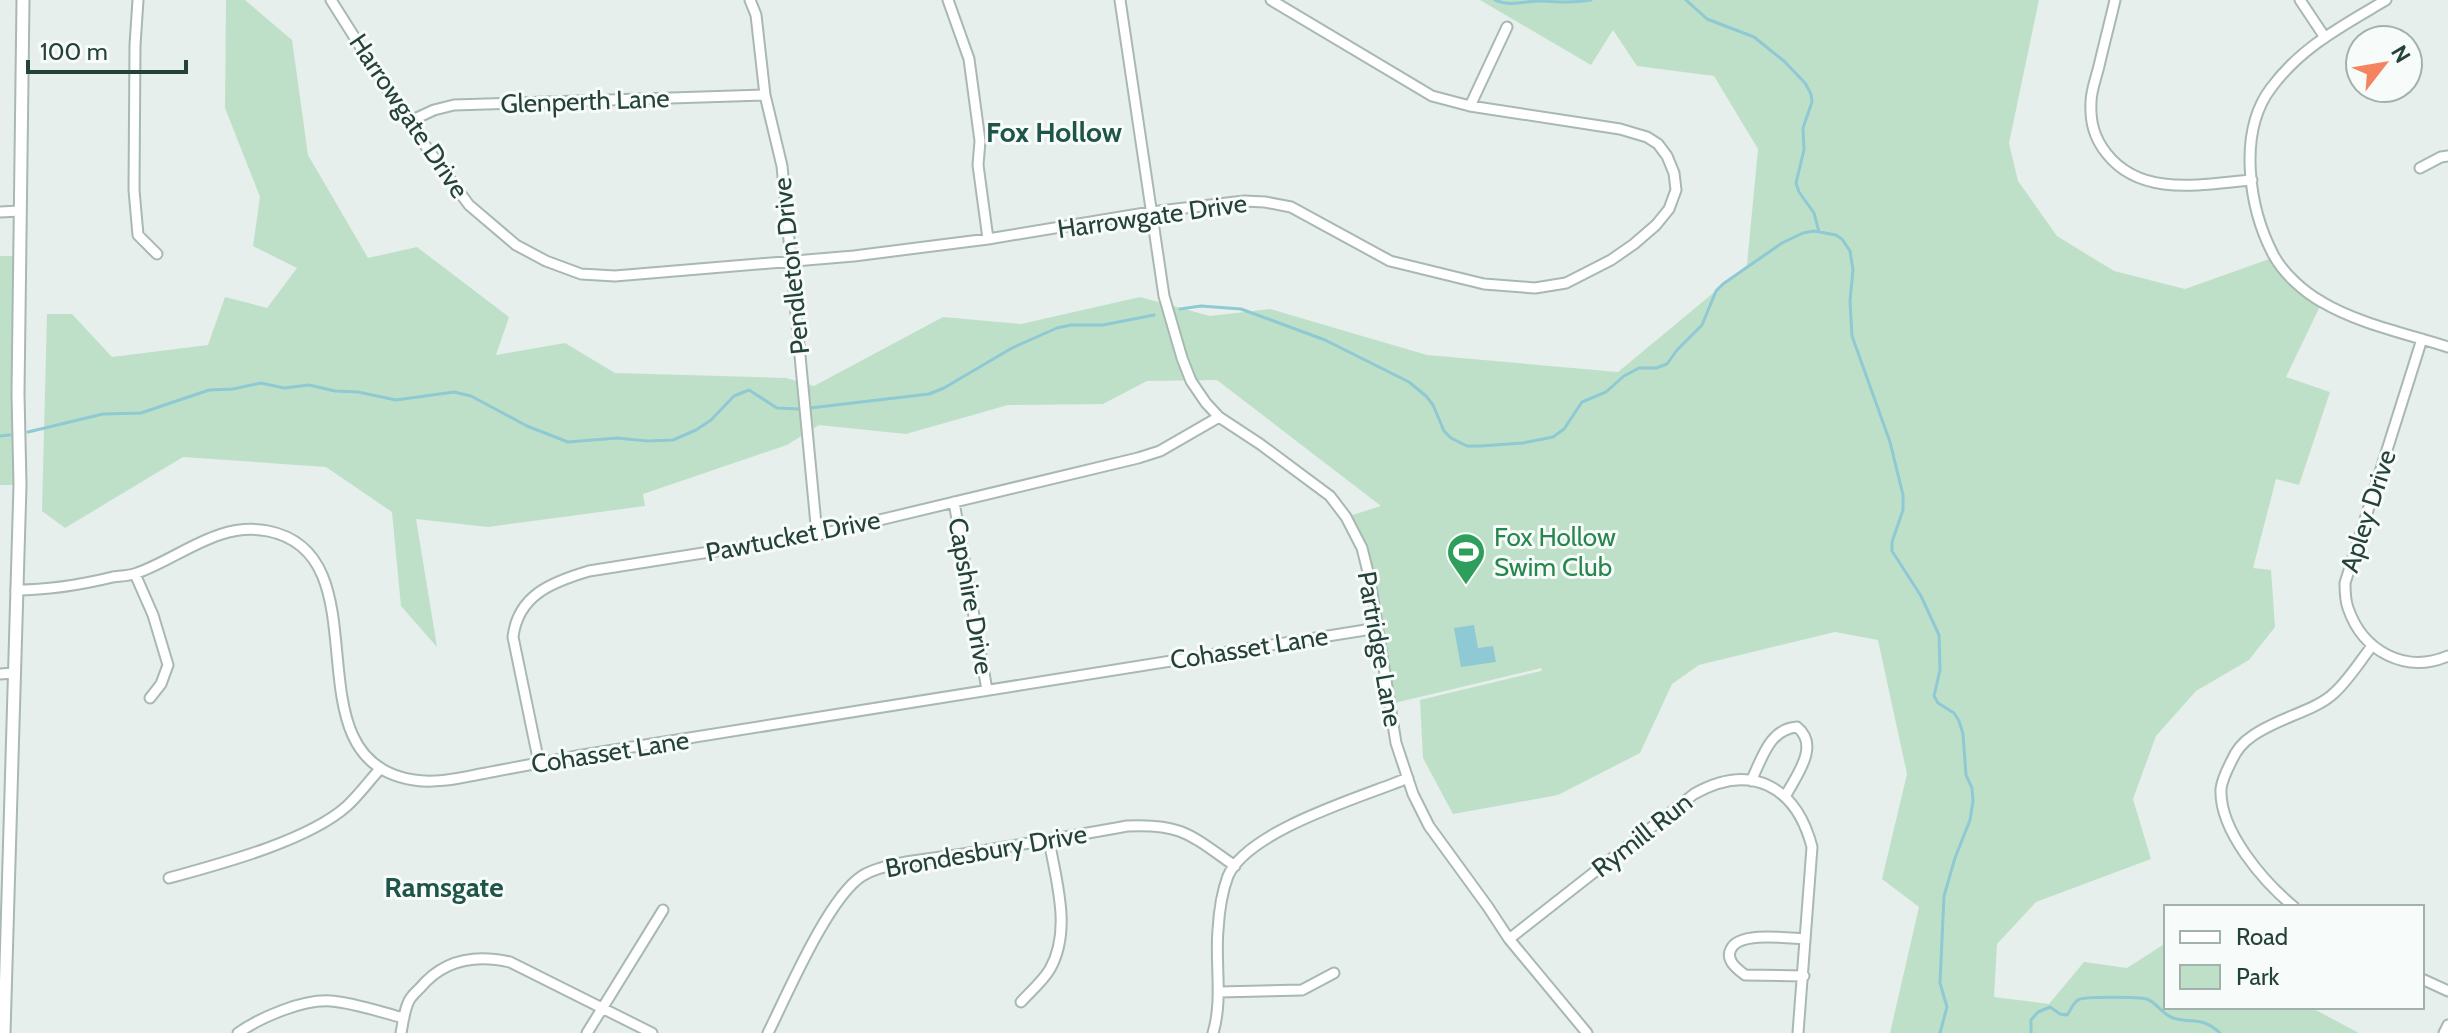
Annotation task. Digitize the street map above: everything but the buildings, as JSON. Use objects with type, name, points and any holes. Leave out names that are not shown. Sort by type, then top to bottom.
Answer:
[{"type":"street","points":[[4,1033],[20,485],[18,394],[23,0]]},
{"type":"street","points":[[138,0],[134,190],[138,235],[157,254]]},
{"type":"street","name":"Harrowgate Drive","points":[[331,0],[408,122],[469,205],[516,245],[581,274],[615,276],[854,256],[1244,201],[1291,207],[1390,261],[1484,284],[1535,288],[1566,283],[1611,260],[1656,225],[1669,209],[1676,190],[1674,173],[1667,156],[1658,144],[1647,137],[1620,129],[1470,106],[1432,96],[1271,0]]},
{"type":"street","name":"Pendleton Drive","points":[[750,0],[756,15],[765,95],[782,166],[817,535]]},
{"type":"street","points":[[948,0],[969,59],[988,239]]},
{"type":"street","name":"Partridge Lane","points":[[1120,0],[1164,296],[1191,381],[1219,417],[1330,496],[1346,517],[1362,548],[1370,580],[1396,743],[1429,826],[1509,939],[1587,1033]]},
{"type":"street","points":[[2115,0],[2091,99],[2092,128],[2101,147],[2114,163],[2144,181],[2173,186],[2252,180]]},
{"type":"street","points":[[2300,0],[2324,36]]},
{"type":"street","points":[[2386,0],[2324,36],[2293,63],[2270,89],[2256,114],[2251,148],[2252,180],[2259,219],[2275,257],[2298,284],[2322,302],[2371,323],[2448,347]]},
{"type":"street","points":[[1470,106],[1507,27]]},
{"type":"street","name":"Glenperth Lane","points":[[408,122],[454,105],[765,95]]},
{"type":"street","points":[[2420,168],[2448,156]]},
{"type":"street","points":[[0,212],[20,211]]},
{"type":"street","name":"Apley Drive","points":[[2372,646],[2356,625],[2347,606],[2345,583],[2422,339]]},
{"type":"street","name":"Pawtucket Drive","points":[[539,763],[513,637],[515,622],[520,610],[539,593],[567,578],[589,571],[817,535],[954,502],[1160,451],[1219,417]]},
{"type":"street","name":"Capshire Drive","points":[[954,502],[987,690]]},
{"type":"street","points":[[16,590],[71,586],[135,574],[206,539],[251,529],[286,536],[300,546],[318,570],[331,601],[341,692],[348,724],[364,756],[380,769],[346,807],[306,832],[236,859],[169,878]]},
{"type":"street","points":[[135,574],[153,615],[168,665],[161,684],[150,698]]},
{"type":"street","name":"Cohasset Lane","points":[[380,769],[416,781],[448,780],[1378,628]]},
{"type":"street","points":[[2292,905],[2274,889],[2235,839],[2225,812],[2221,791],[2224,775],[2237,750],[2250,737],[2279,720],[2325,700],[2372,646],[2400,661],[2434,662],[2448,656]]},
{"type":"street","points":[[0,674],[14,673]]},
{"type":"street","points":[[1751,781],[1776,733],[1787,727],[1797,727],[1804,732],[1808,742],[1807,753],[1785,797],[1807,828],[1812,847],[1798,1033]]},
{"type":"street","points":[[1213,1033],[1219,992],[1217,931],[1221,902],[1235,866],[1257,843],[1280,830],[1408,778]]},
{"type":"street","name":"Rymill Run","points":[[1509,939],[1694,794],[1711,784],[1730,779],[1764,782],[1785,797]]},
{"type":"street","name":"Brondesbury Drive","points":[[768,1033],[798,970],[839,899],[862,875],[873,871],[1150,824],[1172,827],[1191,835],[1235,866]]},
{"type":"street","points":[[1021,1002],[1050,969],[1062,920],[1049,840]]},
{"type":"street","points":[[587,1033],[663,910]]},
{"type":"street","points":[[1804,976],[1745,975],[1731,961],[1729,954],[1738,940],[1748,937],[1805,939]]},
{"type":"street","points":[[401,1033],[408,1001],[427,979],[457,961],[492,958],[510,962],[652,1033]]},
{"type":"street","points":[[1219,992],[1302,990],[1334,973]]},
{"type":"street","points":[[2424,980],[2448,991]]},
{"type":"street","points":[[238,1033],[264,1018],[302,1005],[329,1001],[404,1018]]},
{"type":"street","points":[[2444,1033],[2448,1025]]},
{"type":"green space","points":[[226,0],[245,0],[292,40],[308,155],[368,258],[417,247],[509,317],[496,355],[565,343],[615,373],[786,378],[814,386],[943,317],[1021,324],[1140,297],[1210,316],[1270,309],[1427,355],[1618,372],[1747,265],[1758,149],[1714,76],[1637,66],[1613,30],[1591,65],[1480,0],[2039,0],[2009,143],[2018,181],[2057,236],[2114,271],[2185,289],[2275,257],[2322,302],[2286,377],[2330,392],[2299,485],[2276,479],[2253,568],[2271,570],[2275,627],[2249,660],[2196,691],[2156,736],[2133,799],[2151,859],[2036,902],[1997,944],[1994,997],[2049,1004],[2084,962],[2127,968],[2164,944],[2164,1009],[2314,1009],[2359,1033],[1890,1033],[1919,907],[1882,879],[1907,774],[1878,640],[1835,632],[1699,665],[1672,684],[1640,753],[1558,795],[1453,814],[1423,758],[1420,700],[1541,671],[1542,668],[1390,704],[1370,580],[1346,517],[1381,506],[1217,380],[1147,381],[1103,404],[1008,405],[906,434],[819,425],[787,445],[643,494],[645,506],[488,527],[416,519],[437,647],[401,606],[392,512],[326,467],[183,457],[65,528],[42,511],[47,314],[72,314],[112,357],[208,345],[225,297],[267,308],[297,268],[253,246],[260,197],[225,108]]},
{"type":"green space","points":[[0,256],[21,256],[20,485],[0,485]]},
{"type":"water","points":[[1474,625],[1478,648],[1493,646],[1496,662],[1461,667],[1454,628]]},
{"type":"waterway","points":[[1495,0],[1511,3],[1591,0]]},
{"type":"waterway","points":[[1686,0],[1707,19],[1754,37],[1805,83],[1812,102],[1803,128],[1804,150],[1796,183],[1814,213],[1819,232]]},
{"type":"waterway","points":[[1180,309],[1201,306],[1241,309],[1325,340],[1409,382],[1433,405],[1444,431],[1451,438],[1467,446],[1523,443],[1553,437],[1564,429],[1582,402],[1606,392],[1624,376],[1639,368],[1656,368],[1667,364],[1702,325],[1716,291],[1782,243],[1814,231],[1842,239],[1850,251],[1853,270],[1850,301],[1852,336],[1890,442],[1903,495],[1903,510],[1892,551],[1921,596],[1939,635],[1940,670],[1934,696],[1959,721],[1966,775],[1972,788],[1970,820],[1944,896],[1940,983],[1947,1007],[1940,1033]]},
{"type":"waterway","points":[[810,408],[929,394],[1012,348],[1057,328],[1103,325],[1154,315]]},
{"type":"waterway","points":[[28,432],[103,414],[141,413],[209,390],[261,383],[284,388],[309,385],[396,400],[454,392],[471,396],[527,426],[568,442],[617,438],[673,440],[696,430],[711,420],[734,396],[749,390],[777,408],[799,409]]},
{"type":"waterway","points":[[0,436],[10,435]]},
{"type":"waterway","points":[[2031,1033],[2031,1020],[2038,1012],[2050,1007],[2067,1015],[2078,1000],[2112,997],[2147,999],[2173,1018],[2202,1022],[2220,1033]]},
{"type":"place","name":"Fox Hollow Swim Club","points":[[1466,586]]},
{"type":"district","name":"Fox Hollow","points":[[1054,132]]},
{"type":"district","name":"Ramsgate","points":[[444,887]]}]
